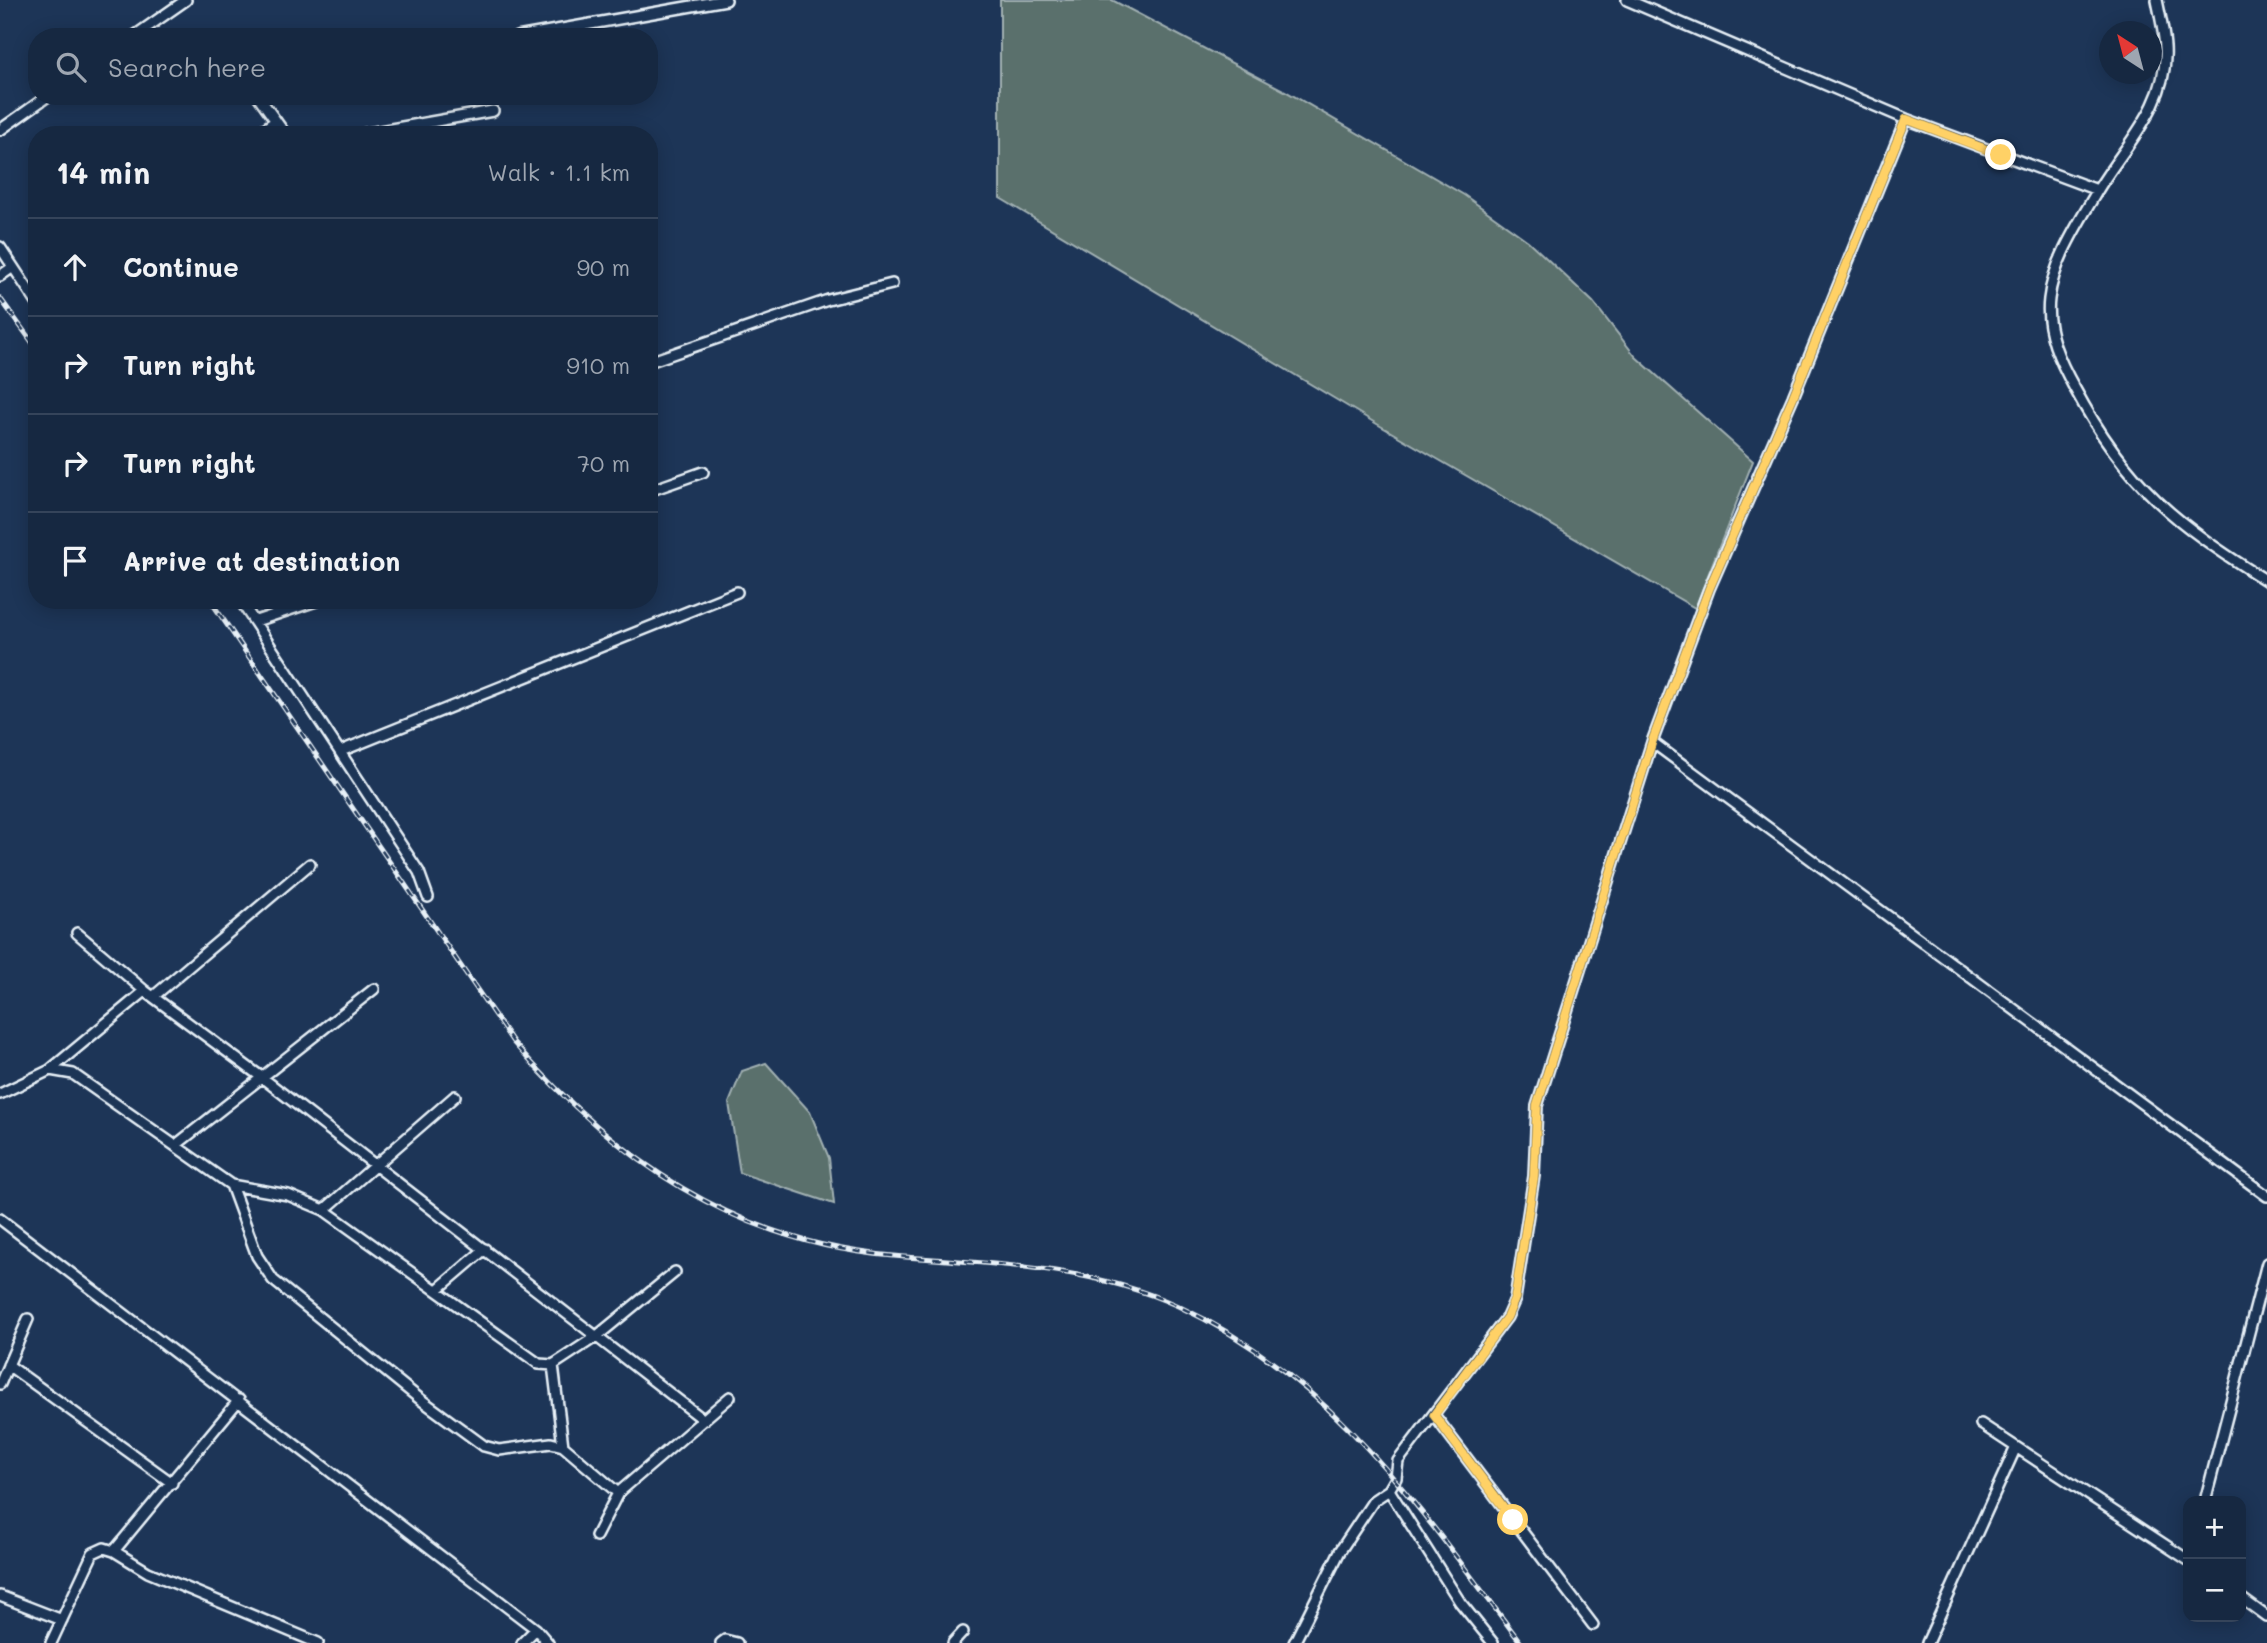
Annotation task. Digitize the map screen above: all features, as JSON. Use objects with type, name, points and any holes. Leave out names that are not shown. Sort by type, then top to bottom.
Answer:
[{"type":"street","points":[[146,28],[186,0]]},
{"type":"street","points":[[568,28],[726,0]]},
{"type":"street","points":[[1627,0],[1906,119],[2097,190]]},
{"type":"street","points":[[2157,0],[2165,48],[2162,85],[2138,133],[2097,190],[2057,269],[2049,296],[2051,331],[2063,367],[2124,469],[2198,538],[2267,581]]},
{"type":"street","points":[[0,130],[35,105]]},
{"type":"street","points":[[264,105],[280,126]]},
{"type":"street","points":[[408,126],[493,111]]},
{"type":"street","points":[[1294,1643],[1340,1550],[1374,1500],[1389,1490],[1396,1478],[1398,1461],[1507,1317],[1515,1298],[1534,1176],[1537,1106],[1652,742],[1709,589],[1793,397],[1906,119]]},
{"type":"street","points":[[268,126],[276,121]]},
{"type":"street","points":[[0,247],[28,290]]},
{"type":"street","points":[[0,276],[13,268]]},
{"type":"street","points":[[658,359],[828,300],[892,284]]},
{"type":"street","points":[[658,488],[703,472]]},
{"type":"street","points":[[341,751],[737,592]]},
{"type":"street","points":[[247,609],[419,872],[428,897]]},
{"type":"street","points":[[256,621],[293,609]]},
{"type":"street","points":[[1652,742],[2267,1196]]},
{"type":"street","points":[[0,1094],[50,1070],[310,864]]},
{"type":"street","points":[[77,933],[149,993],[375,1164],[704,1420]]},
{"type":"street","points":[[176,1145],[260,1076],[374,989]]},
{"type":"street","points":[[50,1070],[73,1074],[231,1185],[288,1195],[324,1210],[534,1361],[553,1366],[597,1336],[675,1272]]},
{"type":"street","points":[[324,1210],[455,1096]]},
{"type":"street","points":[[231,1185],[257,1256],[273,1280],[421,1399],[484,1446],[499,1450],[551,1443],[563,1446],[618,1493]]},
{"type":"street","points":[[0,1219],[536,1629],[548,1643]]},
{"type":"street","points":[[437,1290],[485,1249]]},
{"type":"street","points":[[2206,1496],[2267,1264]]},
{"type":"street","points":[[0,1384],[28,1319]]},
{"type":"street","points":[[8,1365],[172,1483]]},
{"type":"street","points":[[553,1366],[563,1446]]},
{"type":"street","points":[[596,1536],[618,1493],[730,1397]]},
{"type":"street","points":[[114,1551],[239,1400]]},
{"type":"street","points":[[1434,1415],[1593,1625]]},
{"type":"street","points":[[1980,1424],[2186,1559]]},
{"type":"street","points":[[1927,1643],[2016,1447]]},
{"type":"street","points":[[1389,1490],[1460,1602],[1493,1643]]},
{"type":"street","points":[[51,1643],[93,1553],[104,1548],[114,1551],[148,1572],[318,1643]]},
{"type":"street","points":[[0,1596],[62,1620]]},
{"type":"street","points":[[2246,1602],[2267,1617]]},
{"type":"street","points":[[522,1643],[536,1629]]},
{"type":"street","points":[[953,1643],[963,1632]]},
{"type":"street","points":[[721,1643],[726,1640],[737,1643]]},
{"type":"green space","points":[[1000,0],[1112,0],[1285,91],[1464,195],[1528,241],[1593,302],[1636,357],[1753,461],[1695,608],[1377,424],[1000,198]]},
{"type":"green space","points":[[766,1063],[810,1112],[829,1158],[834,1204],[740,1173],[729,1103],[742,1071]]},
{"type":"railway","points":[[0,298],[28,337]]},
{"type":"railway","points":[[216,609],[513,1042],[593,1123],[636,1158],[682,1188],[730,1213],[782,1234],[836,1248],[894,1256],[1074,1274],[1144,1292],[1178,1306],[1233,1336],[1283,1370],[1329,1409],[1370,1452],[1410,1497],[1521,1643]]},
{"type":"route","points":[[1513,1520],[1434,1415],[1507,1317],[1515,1298],[1534,1176],[1533,1139],[1537,1106],[1652,742],[1709,589],[1793,397],[1906,119],[2001,155]]}]
